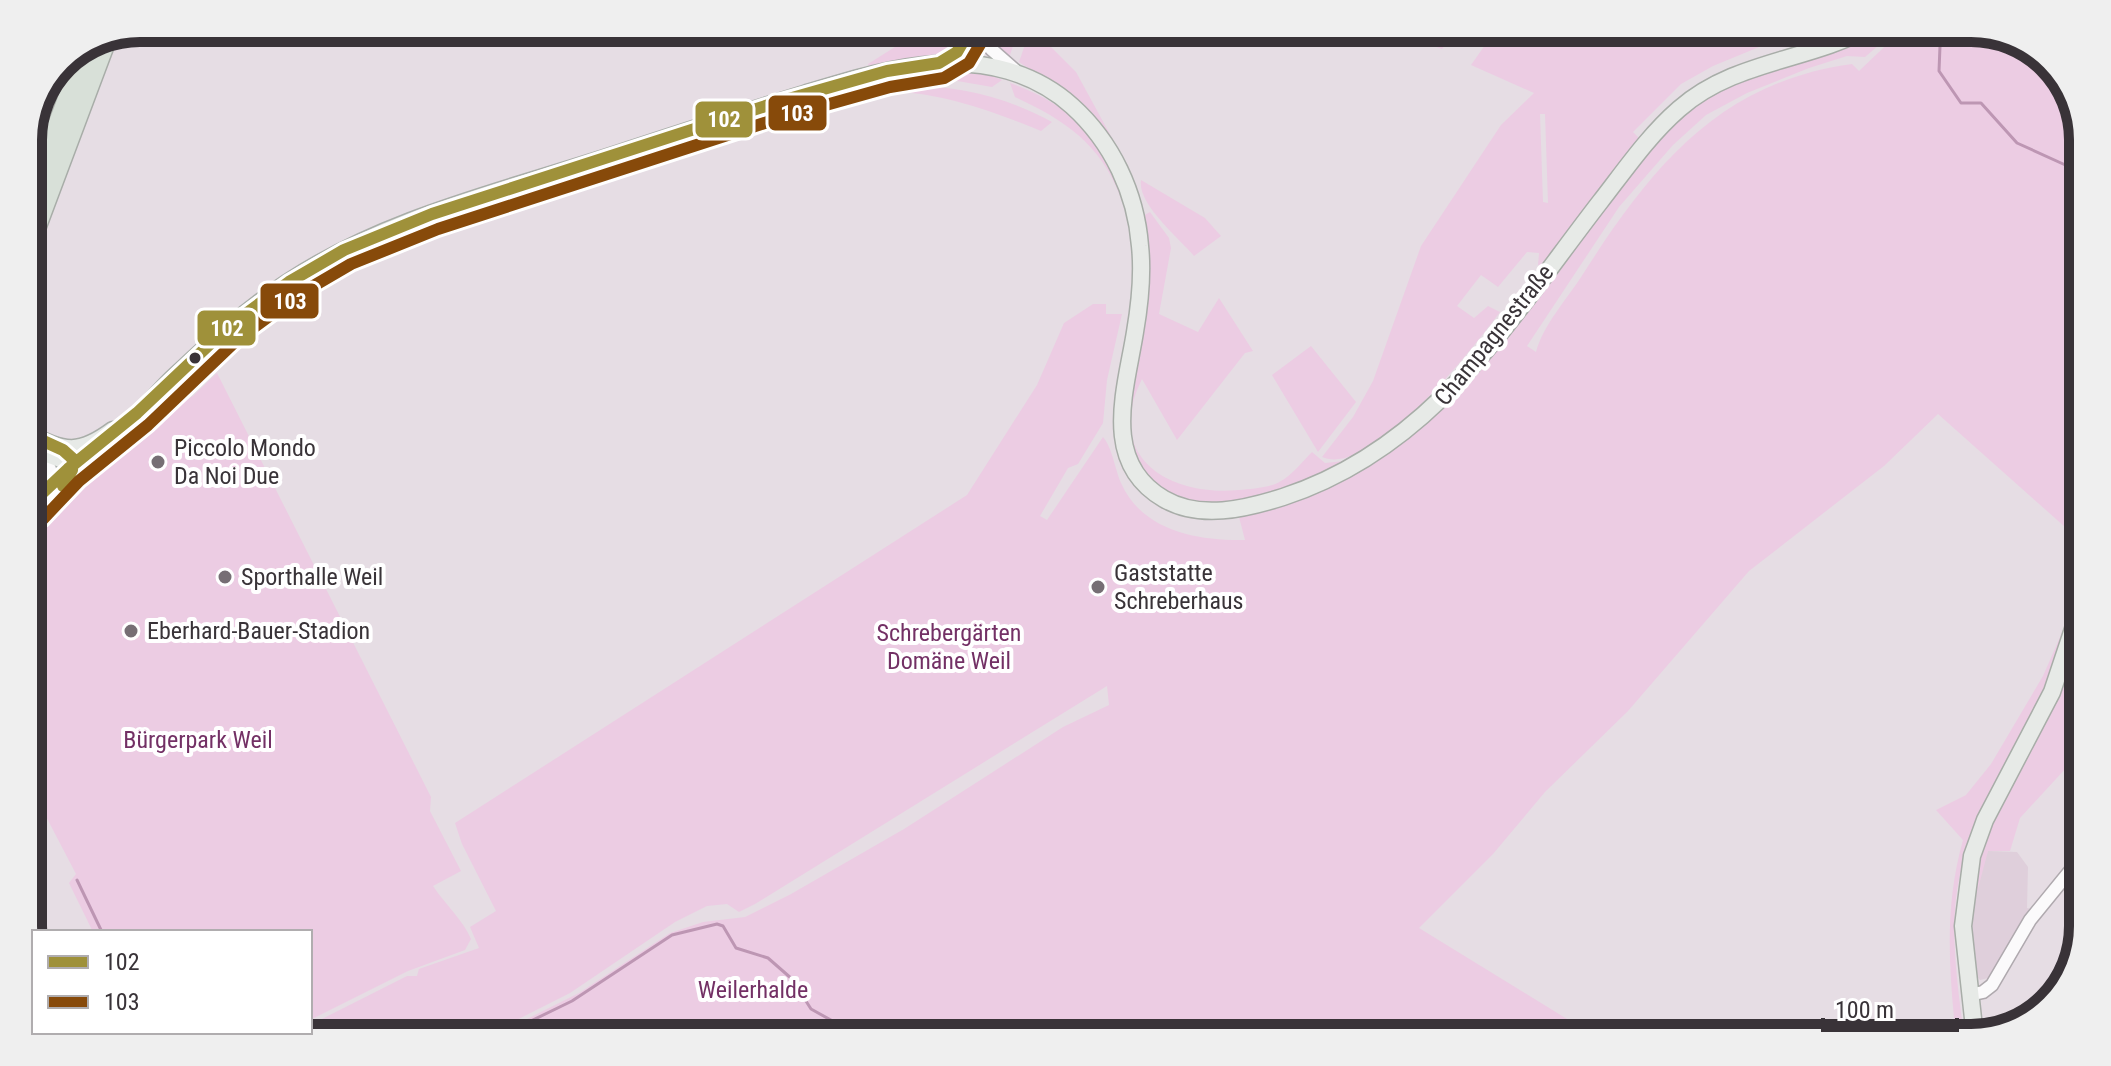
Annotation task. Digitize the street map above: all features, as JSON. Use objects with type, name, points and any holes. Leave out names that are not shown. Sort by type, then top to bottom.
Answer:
[{"type":"highway","points":[[42,213],[103,49]]},
{"type":"highway","points":[[42,164],[80,64]]},
{"type":"main road","name":"Champagnestraße","points":[[137,413],[256,305],[308,269],[361,241],[432,214],[778,102],[887,71],[939,63],[996,61],[1054,93],[1087,121],[1115,161],[1131,196],[1139,235],[1141,275],[1120,414],[1122,440],[1129,461],[1142,481],[1166,500],[1188,508],[1219,510],[1269,501],[1333,477],[1373,456],[1421,420],[1479,359],[1652,136],[1690,99],[1738,73],[1839,42]]},
{"type":"main road","points":[[42,440],[63,450],[85,447],[137,413]]},
{"type":"main road","points":[[42,452],[74,464],[96,457],[137,413]]},
{"type":"main road","points":[[1973,1024],[1963,912],[1974,847],[2052,692],[2069,641]]},
{"type":"street","points":[[939,63],[957,52],[963,42]]},
{"type":"street","points":[[973,42],[975,64]]},
{"type":"street","points":[[975,64],[982,42]]},
{"type":"street","points":[[988,42],[996,61]]},
{"type":"street","points":[[42,495],[107,435]]},
{"type":"street","points":[[63,450],[74,464]]},
{"type":"street","points":[[42,503],[96,457]]},
{"type":"street","points":[[42,460],[50,469],[48,487]]},
{"type":"street","points":[[66,483],[74,464]]},
{"type":"street","points":[[1969,995],[1991,987],[2030,920],[2069,872]]},
{"type":"shaded area","points":[[1988,851],[2017,852],[2028,867],[2027,908],[2032,909],[1992,977],[1980,980],[1973,971],[1969,899]]},
{"type":"green space","points":[[903,42],[960,42],[947,53],[869,67],[868,64]]},
{"type":"green space","points":[[995,42],[1014,42],[1009,58],[998,52]]},
{"type":"green space","points":[[1026,42],[1046,42],[1076,72],[1118,149],[1115,151],[1078,101],[1019,62]]},
{"type":"green space","points":[[1422,42],[1447,42],[1442,49]]},
{"type":"green space","points":[[1487,42],[1777,42],[1713,66],[1681,84],[1633,132],[1642,141],[1543,268],[1538,265],[1539,253],[1527,252],[1498,287],[1481,275],[1457,306],[1474,318],[1488,306],[1500,312],[1420,406],[1367,449],[1343,459],[1322,457],[1353,417],[1373,381],[1421,246],[1501,125],[1534,93],[1471,65]],"holes":[[[1540,114],[1545,114],[1548,203],[1543,202]]]},
{"type":"green space","points":[[1841,42],[1883,42],[1865,57],[1847,56],[1809,68],[1747,93],[1706,115],[1673,145],[1619,207],[1527,346],[1536,352],[1550,322],[1635,199],[1693,136],[1726,110],[1763,90],[1805,74],[1852,64],[1859,71],[1890,42],[1971,42],[2002,47],[2036,66],[2045,75],[2064,109],[2069,134],[2069,531],[1938,414],[1884,466],[1749,571],[1628,711],[1545,792],[1493,854],[1419,928],[1575,1024],[517,1024],[579,993],[670,933],[703,922],[745,917],[791,894],[904,829],[1063,727],[1109,705],[1107,686],[755,904],[739,912],[727,904],[707,906],[675,922],[570,993],[509,1024],[312,1024],[407,976],[417,976],[419,969],[479,948],[470,927],[496,911],[462,844],[455,823],[967,495],[1037,385],[1064,323],[1093,304],[1106,304],[1106,314],[1122,314],[1107,380],[1103,423],[1078,464],[1068,468],[1040,516],[1047,520],[1103,437],[1121,483],[1130,499],[1143,512],[1173,530],[1191,535],[1245,540],[1238,513],[1399,444],[1671,123],[1713,91]]},
{"type":"green space","points":[[951,71],[990,75],[1002,80],[992,87],[940,78],[877,82]]},
{"type":"green space","points":[[64,80],[42,137],[45,115]]},
{"type":"green space","points":[[1010,83],[1050,101],[1079,124],[1102,154],[1124,194],[1120,196],[1102,162],[1078,135],[1049,114],[1015,97]]},
{"type":"green space","points":[[911,86],[948,88],[984,95],[1019,106],[1052,122],[1041,131],[939,97],[878,93],[881,89]]},
{"type":"green space","points":[[1141,180],[1205,218],[1221,236],[1194,256],[1152,210],[1145,199]]},
{"type":"green space","points":[[1150,212],[1169,238],[1171,248],[1159,314],[1198,332],[1219,298],[1253,351],[1245,353],[1177,440],[1142,379],[1132,406],[1131,430],[1137,450],[1150,466],[1167,479],[1189,487],[1213,490],[1255,489],[1277,483],[1312,452],[1325,463],[1345,461],[1347,465],[1268,497],[1225,504],[1186,502],[1156,488],[1138,467],[1126,428],[1141,217]]},
{"type":"green space","points":[[1311,346],[1356,402],[1318,452],[1272,375]]},
{"type":"green space","name":"Bürgerpark Weil","points":[[217,373],[431,797],[430,811],[461,871],[433,886],[471,939],[465,950],[408,971],[312,1019],[312,930],[92,930],[69,883],[76,874],[42,809],[42,515],[145,420],[193,396]]},
{"type":"green space","points":[[2069,616],[2042,695],[1983,809],[1966,852],[1956,894],[1954,935],[1962,1024],[1955,1024],[1950,963],[1951,914],[1963,840],[1936,810],[1966,795],[1991,764],[2043,676]]},
{"type":"green space","points":[[2069,647],[2069,766],[2020,818],[2010,851],[1988,851],[1975,900],[1969,899],[1974,864]]},
{"type":"waterway","points":[[1938,42],[1939,71],[1961,103],[1981,103],[2017,143],[2069,167]]},
{"type":"waterway","points":[[77,880],[101,930]]},
{"type":"waterway","points":[[525,1024],[572,1001],[672,935],[717,924],[723,926],[736,948],[768,958],[792,979],[811,1009],[838,1024]]},
{"type":"transit line","name":"102","points":[[42,493],[137,413],[228,327],[289,282],[344,250],[432,214],[778,102],[887,71],[939,63],[957,52],[963,42]]},
{"type":"transit line","name":"103","points":[[42,520],[79,481],[148,425],[238,339],[298,295],[351,264],[438,229],[783,117],[890,87],[944,78],[969,63],[981,42]]},
{"type":"transit line","name":"102","points":[[42,440],[63,450],[73,459],[72,470],[63,486]]},
{"type":"place","name":"Piccolo Mondo Da Noi Due","points":[[158,462]]},
{"type":"place","name":"Sporthalle Weil","points":[[225,577]]},
{"type":"place","name":"Gaststatte Schreberhaus","points":[[1098,587]]},
{"type":"place","name":"Eberhard-Bauer-Stadion","points":[[131,631]]},
{"type":"park label","name":"Schrebergärten Domäne Weil","points":[[949,647]]},
{"type":"park label","name":"Weilerhalde","points":[[753,990]]}]
